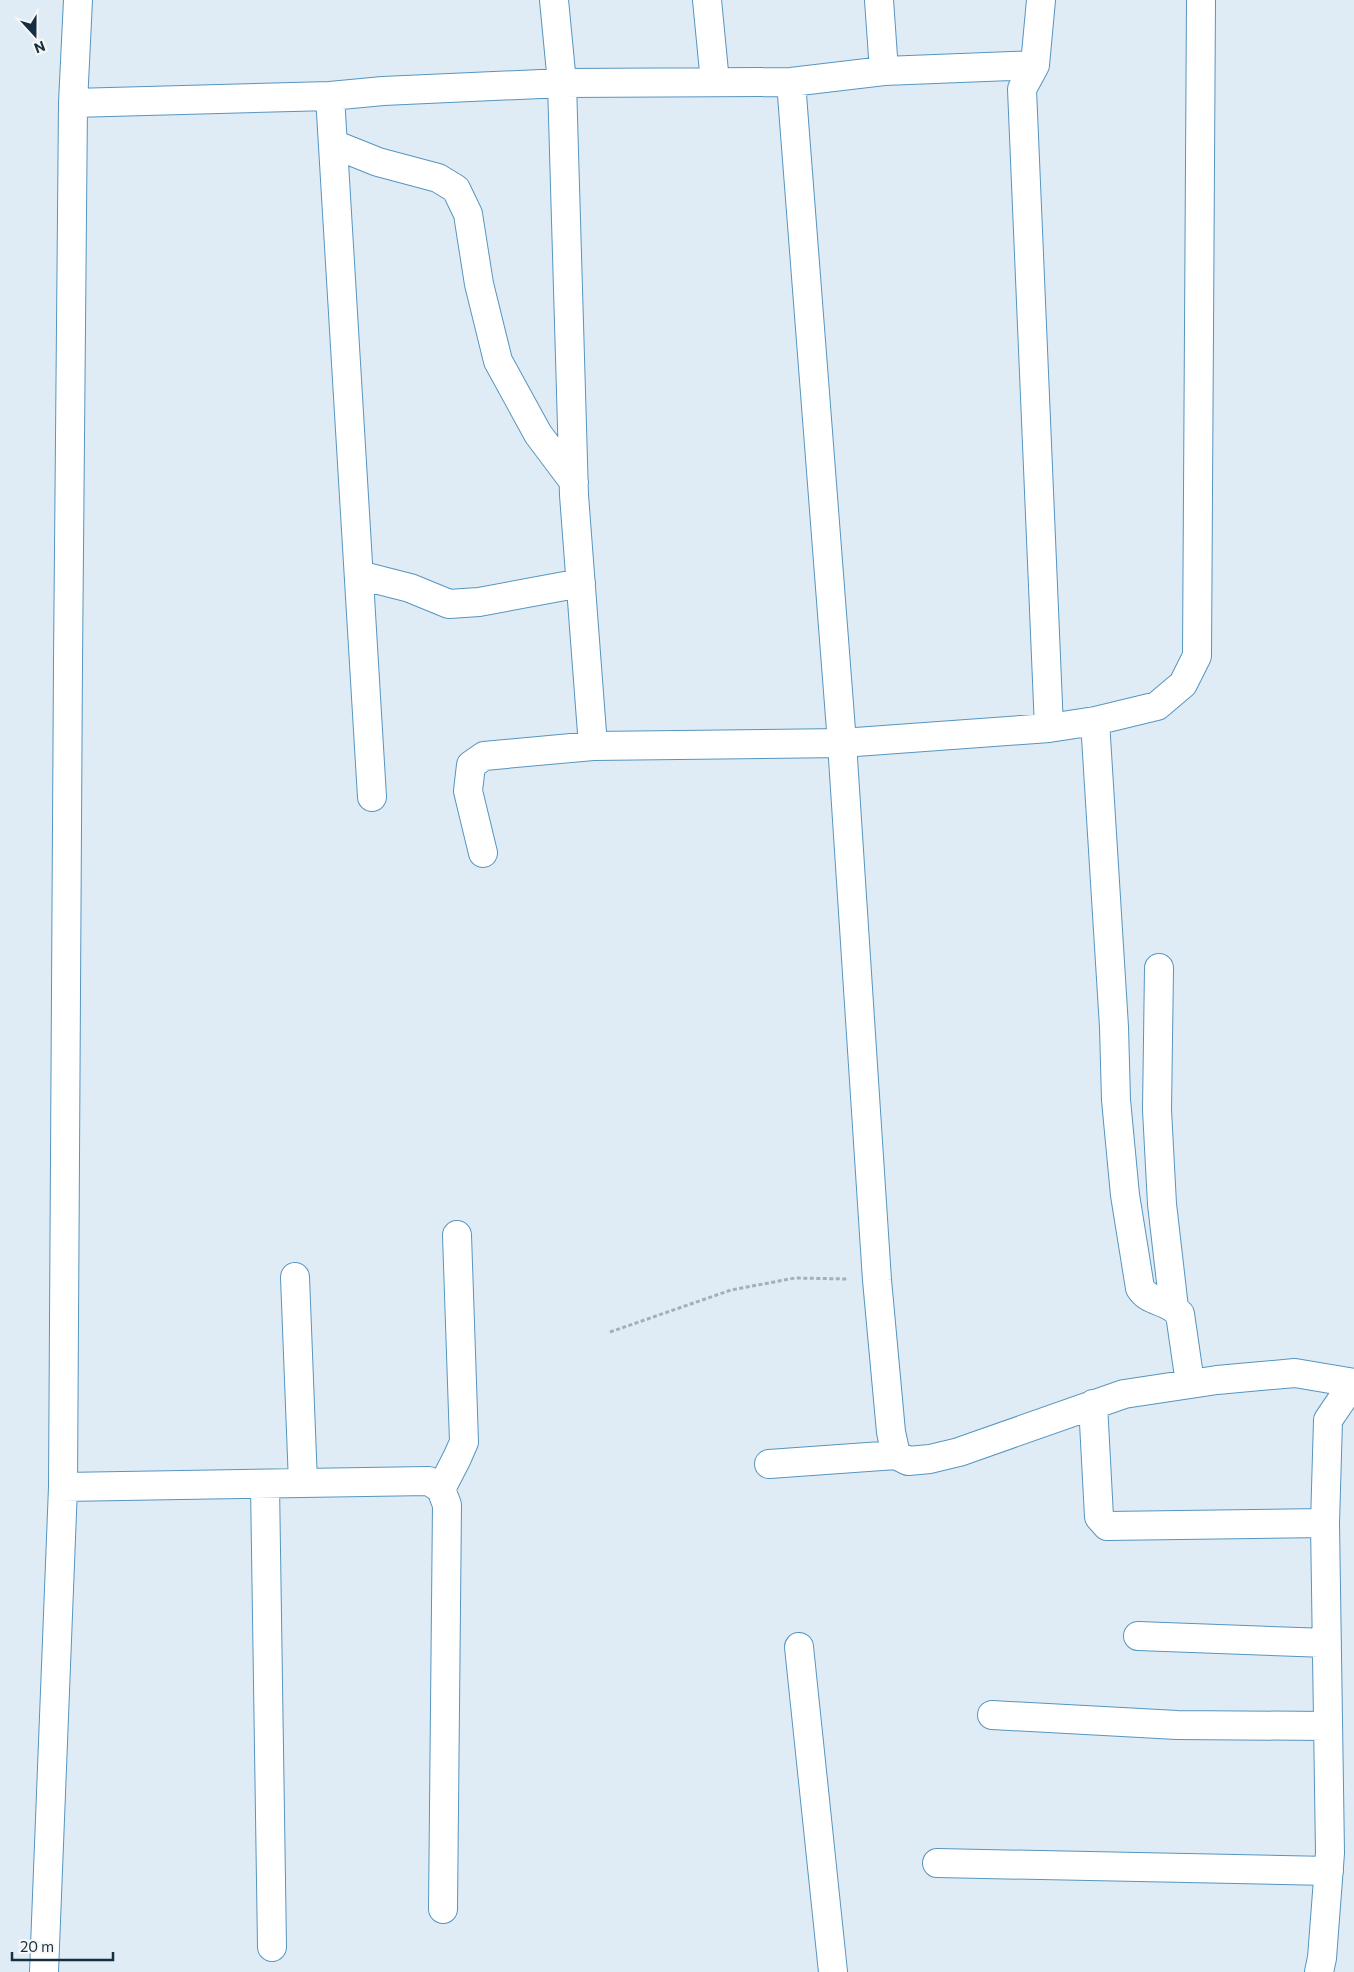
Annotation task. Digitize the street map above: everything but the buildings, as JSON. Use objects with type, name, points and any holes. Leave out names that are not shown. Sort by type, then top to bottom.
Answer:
[{"type":"street","points":[[44,1972],[63,1487],[73,103],[78,0]]},
{"type":"street","points":[[554,0],[562,83],[574,482],[593,746]]},
{"type":"street","points":[[707,0],[714,82]]},
{"type":"street","points":[[879,0],[884,71]]},
{"type":"street","points":[[1041,0],[1035,64],[1022,89],[1049,728]]},
{"type":"street","points":[[483,852],[468,791],[471,765],[484,756],[593,746],[842,743],[1049,728],[1095,721],[1157,706],[1183,684],[1197,656],[1201,0]]},
{"type":"street","points":[[73,103],[330,96],[383,91],[562,83],[791,82],[884,71],[1035,64]]},
{"type":"street","points":[[791,82],[842,743],[877,1280],[890,1422],[896,1455]]},
{"type":"street","points":[[330,96],[372,797]]},
{"type":"street","points":[[333,144],[378,162],[438,178],[456,190],[468,214],[479,284],[498,361],[538,434],[574,482]]},
{"type":"street","points":[[359,575],[410,588],[449,604],[480,602],[580,583]]},
{"type":"street","points":[[1095,721],[1114,1027],[1116,1100],[1125,1195],[1140,1288],[1148,1297],[1167,1303],[1180,1314],[1190,1383]]},
{"type":"street","points":[[1159,968],[1157,1110],[1162,1204],[1174,1308]]},
{"type":"street","points":[[441,1490],[464,1442],[457,1235]]},
{"type":"street","points":[[295,1277],[303,1483]]},
{"type":"street","points":[[768,1464],[896,1455],[908,1461],[930,1459],[960,1452],[1124,1394],[1190,1383],[1296,1373],[1354,1384]]},
{"type":"street","points":[[1319,1972],[1338,1858],[1327,1726],[1325,1524],[1328,1420],[1354,1384]]},
{"type":"street","points":[[1094,1404],[1099,1517],[1108,1526],[1325,1524]]},
{"type":"street","points":[[63,1487],[429,1482],[441,1490],[447,1505],[443,1910]]},
{"type":"street","points":[[265,1484],[272,1948]]},
{"type":"street","points":[[1138,1636],[1327,1643]]},
{"type":"street","points":[[799,1647],[833,1972]]},
{"type":"street","points":[[992,1715],[1177,1725],[1327,1726]]},
{"type":"street","points":[[937,1863],[1338,1858]]},
{"type":"path","points":[[610,1332],[731,1290],[795,1278],[877,1280]]}]
